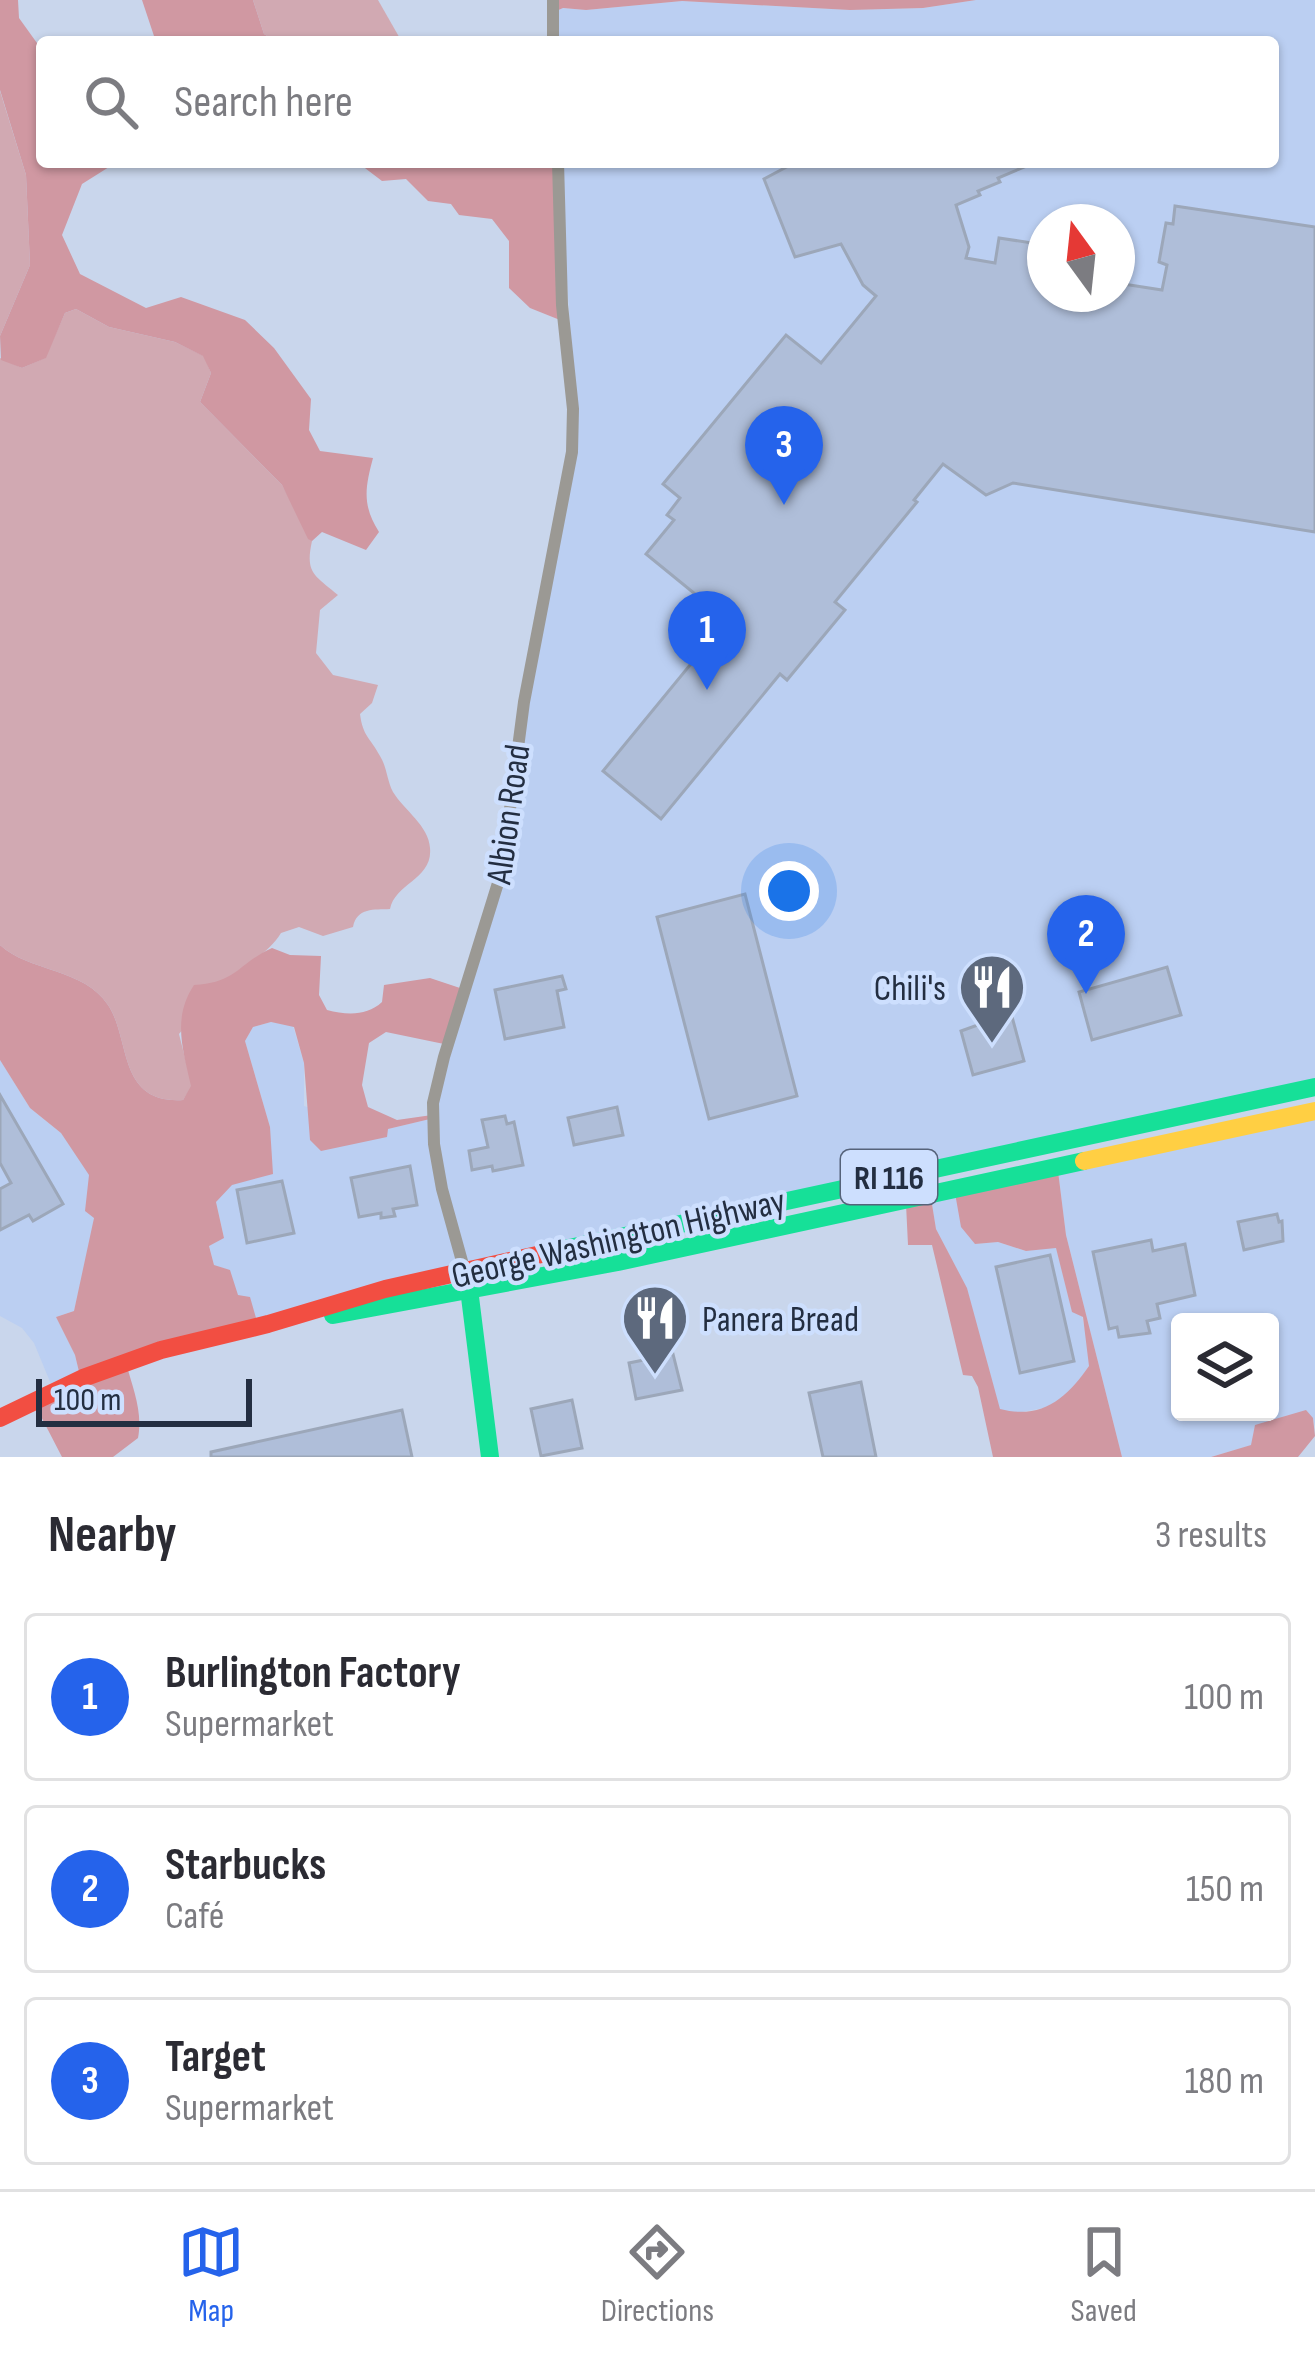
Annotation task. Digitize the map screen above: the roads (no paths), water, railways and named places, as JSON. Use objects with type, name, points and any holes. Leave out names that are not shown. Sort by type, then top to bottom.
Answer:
[{"type":"main road","name":"George Washington Highway","points":[[467,1281],[721,1213],[1315,1087]]},
{"type":"main road","name":"George Washington Highway","points":[[0,1418],[103,1371],[204,1336],[268,1324],[385,1289],[705,1244],[1315,1111]]},
{"type":"main road","name":"Albion Road","points":[[467,1281],[490,1457]]},
{"type":"street","points":[[553,0],[553,36]]},
{"type":"street","name":"Albion Road","points":[[467,1281],[442,1189],[432,1130],[433,1103],[502,870],[521,723],[572,452],[558,168]]},
{"type":"place","name":"Target","points":[[784,505]]},
{"type":"place","name":"Burlington Factory","points":[[707,690]]},
{"type":"place","name":"Starbucks","points":[[1086,994]]},
{"type":"place","name":"Chili's","points":[[992,1046]]},
{"type":"place","name":"Panera Bread","points":[[655,1377]]}]
